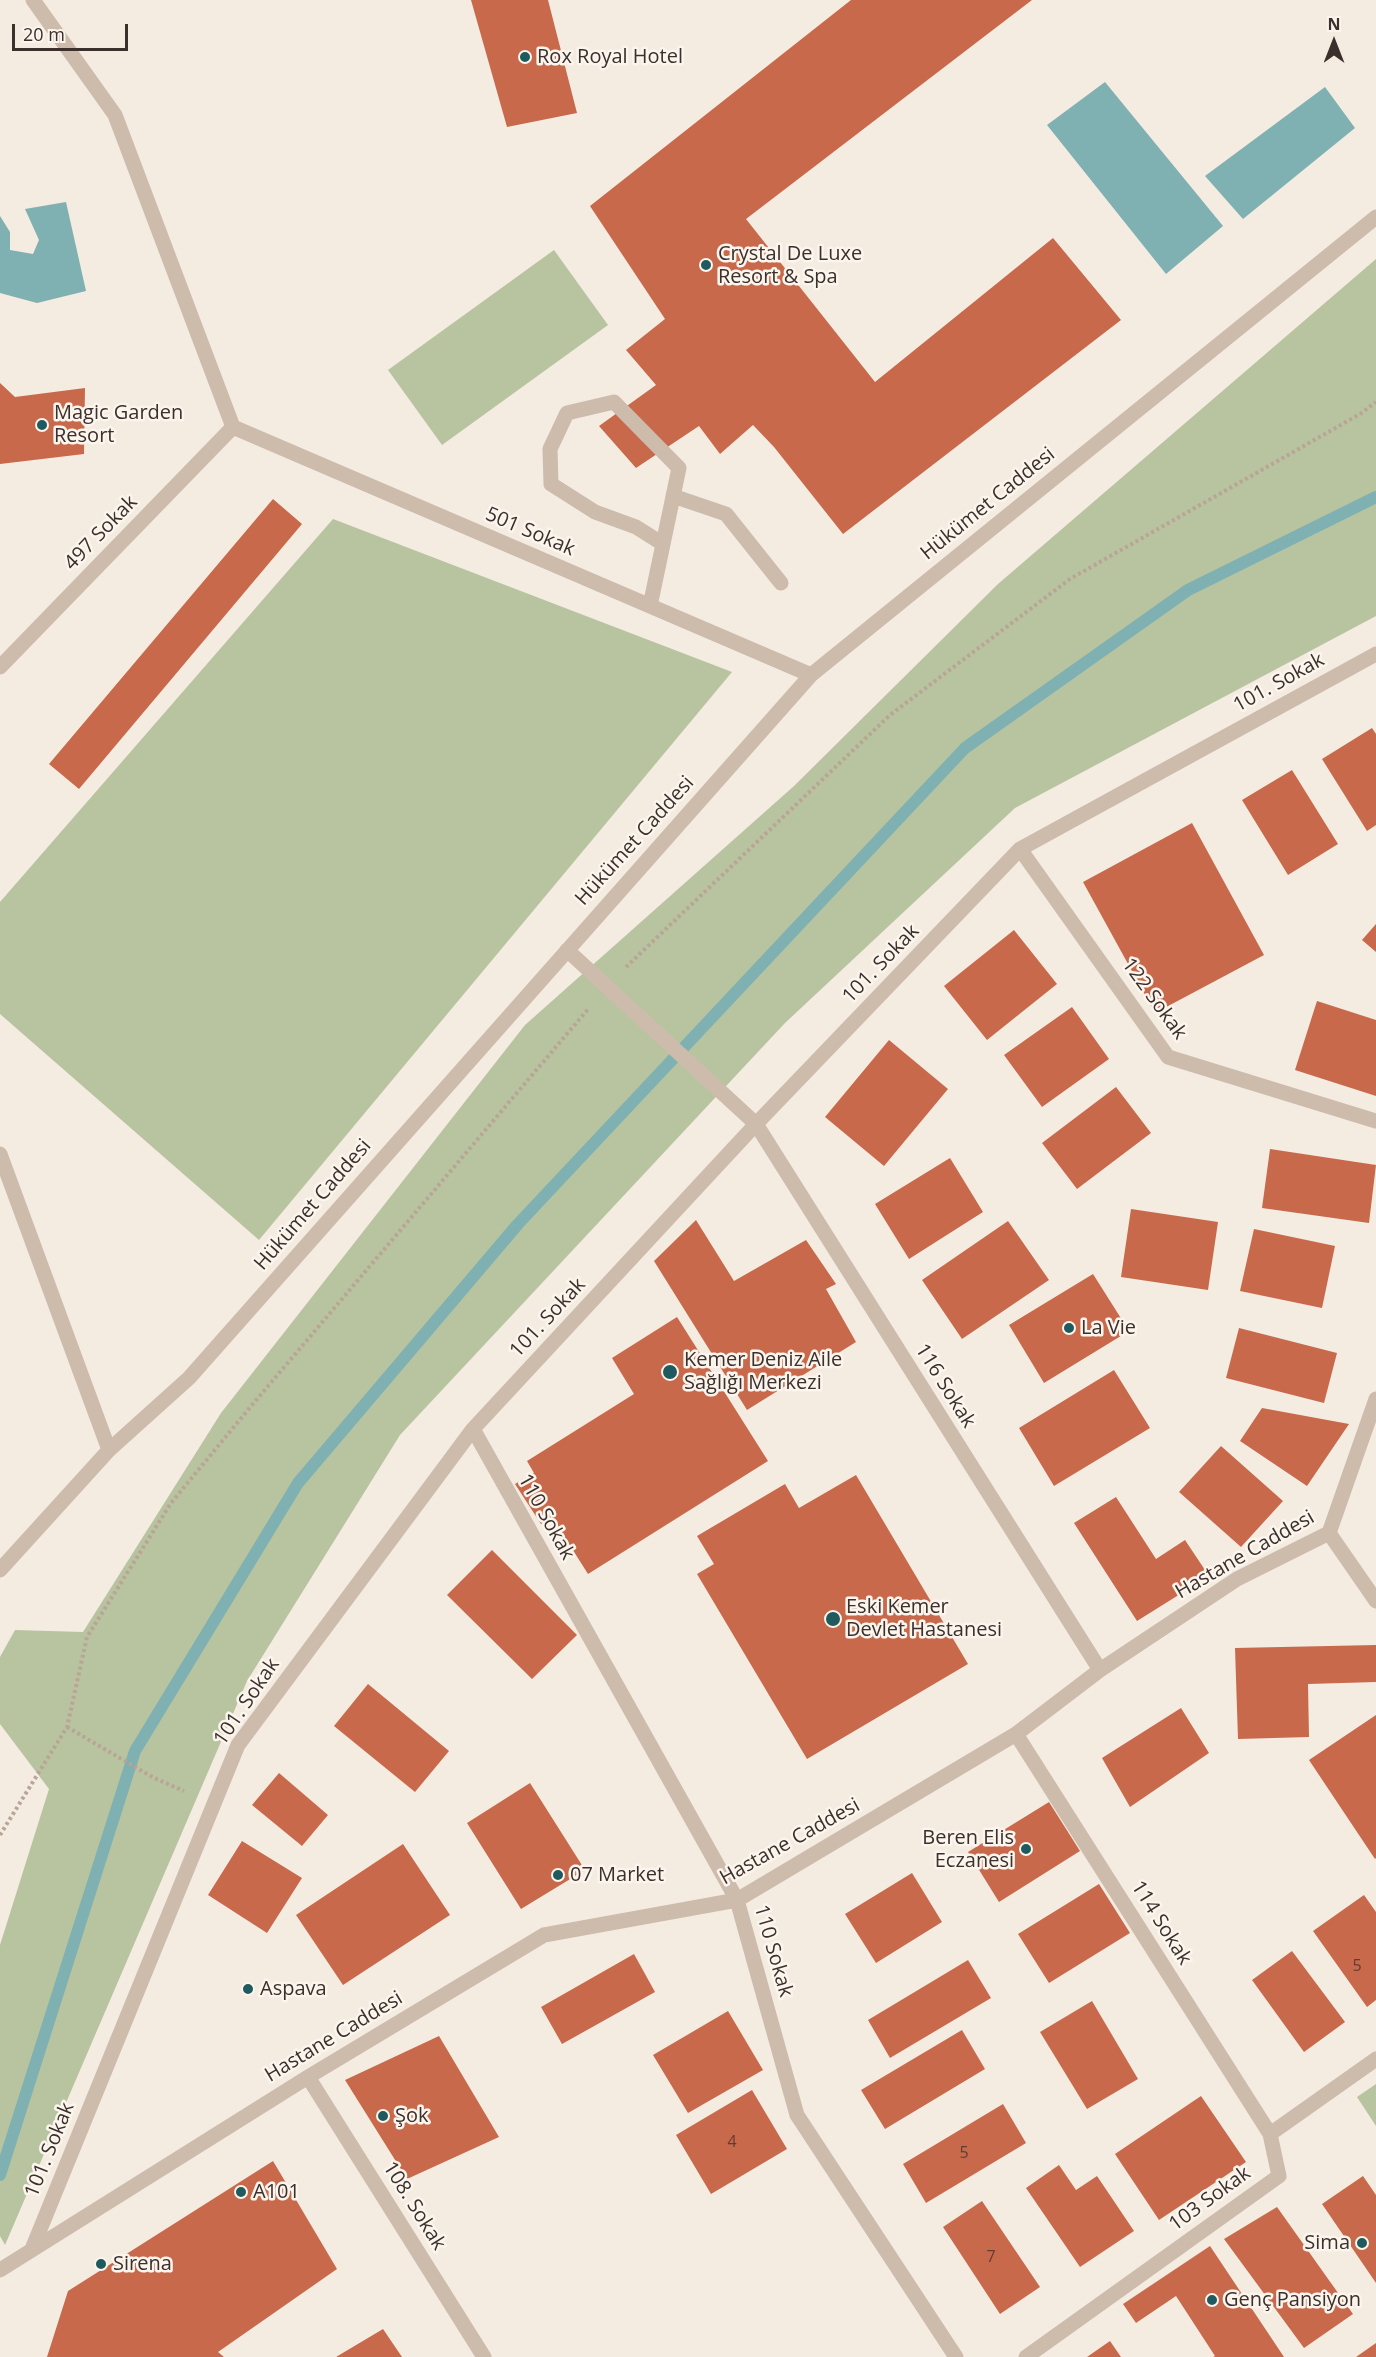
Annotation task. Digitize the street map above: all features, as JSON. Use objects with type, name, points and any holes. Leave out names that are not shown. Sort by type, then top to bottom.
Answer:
[{"type":"street","points":[[33,0],[115,115],[233,428]]},
{"type":"street","name":"Hükümet Caddesi","points":[[0,1570],[109,1450],[189,1378],[811,675],[1376,217]]},
{"type":"street","points":[[650,606],[680,468],[614,402],[567,413],[550,449],[551,484],[595,512],[636,527],[663,544]]},
{"type":"street","name":"501 Sokak","points":[[233,428],[811,675]]},
{"type":"street","name":"497 Sokak","points":[[0,667],[233,428]]},
{"type":"street","points":[[673,496],[726,514],[781,583]]},
{"type":"street","name":"101. Sokak","points":[[33,2249],[238,1745],[473,1429],[756,1124],[1020,849],[1376,654]]},
{"type":"street","name":"122 Sokak","points":[[1020,849],[1168,1057],[1376,1121]]},
{"type":"street","name":"116 Sokak","points":[[567,950],[756,1124],[1100,1670]]},
{"type":"street","points":[[0,1154],[109,1450]]},
{"type":"street","name":"Hastane Caddesi","points":[[0,2270],[308,2077],[544,1935],[737,1900],[1016,1734],[1100,1670],[1237,1579],[1329,1533],[1376,1399]]},
{"type":"street","name":"110 Sokak","points":[[473,1429],[737,1900],[797,2115],[956,2357]]},
{"type":"street","points":[[1329,1533],[1376,1601]]},
{"type":"street","name":"114 Sokak","points":[[1016,1734],[1270,2134]]},
{"type":"street","points":[[1270,2134],[1376,2059]]},
{"type":"street","name":"108. Sokak","points":[[308,2077],[484,2357]]},
{"type":"street","name":"103 Sokak","points":[[1026,2357],[1279,2176],[1270,2134]]},
{"type":"path","points":[[0,1835],[67,1727],[87,1637],[171,1503],[607,986],[890,715],[918,693],[1070,579],[1360,414],[1376,402]]},
{"type":"path","points":[[67,1727],[154,1778],[184,1791]]},
{"type":"green space","points":[[554,250],[608,325],[442,445],[388,370]]},
{"type":"green space","points":[[1376,259],[1376,616],[1015,808],[785,1023],[400,1435],[247,1681],[5,2245],[0,2236],[0,1945],[49,1789],[0,1724],[0,1657],[15,1630],[83,1632],[221,1413],[525,1025],[794,786],[998,584]]},
{"type":"green space","points":[[333,519],[732,672],[259,1240],[0,1014],[0,902]]},
{"type":"green space","points":[[1376,2084],[1376,2126],[1357,2097]]},
{"type":"water","points":[[1105,82],[1223,226],[1166,274],[1047,125]]},
{"type":"water","points":[[1325,87],[1355,128],[1243,219],[1205,176]]},
{"type":"water","points":[[66,202],[86,291],[37,303],[0,293],[0,216],[10,232],[10,250],[33,254],[39,240],[25,209]]},
{"type":"building","name":"Rox Royal Hotel","points":[[471,0],[548,0],[577,113],[507,127]]},
{"type":"building","name":"Crystal De Luxe Resort & Spa","points":[[851,0],[1032,0],[746,219],[875,382],[1053,238],[1121,320],[843,534],[774,447],[753,425],[720,454],[699,426],[636,468],[599,426],[656,385],[626,350],[665,319],[590,206]]},
{"type":"building","name":"Magic Garden Resort","points":[[0,383],[15,397],[85,388],[84,454],[0,464]]},
{"type":"building","points":[[273,499],[302,524],[79,789],[49,764]]},
{"type":"building","points":[[1372,728],[1376,734],[1376,825],[1367,831],[1322,759]]},
{"type":"building","points":[[1292,770],[1338,844],[1288,875],[1242,800]]},
{"type":"building","points":[[1192,823],[1264,955],[1155,1013],[1083,882]]},
{"type":"building","points":[[1376,924],[1376,952],[1362,940]]},
{"type":"building","points":[[1014,930],[1057,984],[987,1040],[944,986]]},
{"type":"building","points":[[1317,1001],[1376,1020],[1376,1096],[1295,1070]]},
{"type":"building","points":[[1072,1007],[1109,1059],[1042,1107],[1004,1055]]},
{"type":"building","points":[[889,1040],[948,1089],[884,1166],[825,1117]]},
{"type":"building","points":[[1116,1087],[1151,1133],[1077,1189],[1042,1143]]},
{"type":"building","points":[[1270,1149],[1376,1165],[1369,1223],[1262,1208]]},
{"type":"building","points":[[950,1158],[983,1212],[909,1259],[875,1204]]},
{"type":"building","points":[[1131,1209],[1218,1222],[1208,1290],[1121,1277]]},
{"type":"building","points":[[696,1220],[734,1281],[806,1240],[836,1284],[826,1289],[856,1342],[747,1410],[654,1261]]},
{"type":"building","points":[[1008,1221],[1049,1280],[962,1339],[922,1280]]},
{"type":"building","points":[[1254,1229],[1335,1246],[1322,1308],[1240,1291]]},
{"type":"building","name":"La Vie","points":[[1093,1274],[1129,1331],[1044,1383],[1009,1325]]},
{"type":"building","points":[[677,1317],[768,1461],[588,1574],[552,1517],[541,1524],[515,1484],[534,1473],[527,1461],[634,1394],[612,1358]]},
{"type":"building","points":[[1239,1328],[1337,1353],[1324,1403],[1226,1378]]},
{"type":"building","points":[[1114,1370],[1150,1428],[1054,1486],[1019,1428]]},
{"type":"building","points":[[1262,1408],[1349,1424],[1307,1486],[1240,1441]]},
{"type":"building","points":[[1221,1446],[1283,1501],[1241,1547],[1179,1492]]},
{"type":"building","name":"Eski Kemer Devlet Hastanesi","points":[[856,1475],[968,1664],[807,1759],[697,1574],[714,1564],[697,1536],[785,1484],[799,1508]]},
{"type":"building","points":[[1116,1497],[1156,1559],[1185,1540],[1209,1576],[1137,1621],[1074,1523]]},
{"type":"building","points":[[492,1550],[577,1635],[532,1679],[447,1595]]},
{"type":"building","points":[[1376,1645],[1376,1682],[1308,1684],[1309,1737],[1238,1739],[1235,1648]]},
{"type":"building","points":[[368,1684],[449,1751],[415,1792],[334,1726]]},
{"type":"building","points":[[1181,1708],[1209,1753],[1130,1807],[1102,1758]]},
{"type":"building","points":[[1376,1715],[1376,1858],[1375,1859],[1309,1760]]},
{"type":"building","points":[[279,1773],[328,1815],[302,1846],[252,1805]]},
{"type":"building","points":[[530,1783],[585,1870],[521,1909],[467,1823]]},
{"type":"building","points":[[1049,1802],[1080,1851],[999,1902],[968,1852]]},
{"type":"building","points":[[242,1841],[302,1878],[267,1933],[208,1895]]},
{"type":"building","points":[[403,1844],[450,1915],[343,1985],[296,1915]]},
{"type":"building","points":[[912,1873],[942,1922],[876,1963],[845,1914]]},
{"type":"building","points":[[1099,1884],[1130,1933],[1049,1983],[1018,1934]]},
{"type":"building","points":[[1364,1895],[1376,1912],[1376,2000],[1367,2007],[1313,1931]]},
{"type":"building","points":[[1292,1951],[1345,2022],[1304,2052],[1252,1980]]},
{"type":"building","points":[[634,1954],[655,1992],[562,2044],[541,2007]]},
{"type":"building","points":[[968,1960],[991,1998],[890,2058],[868,2020]]},
{"type":"building","points":[[1092,2001],[1138,2079],[1087,2109],[1040,2032]]},
{"type":"building","points":[[728,2011],[763,2070],[688,2113],[653,2055]]},
{"type":"building","points":[[962,2030],[985,2069],[885,2129],[861,2090]]},
{"type":"building","points":[[439,2036],[499,2137],[407,2179],[345,2080]]},
{"type":"building","points":[[752,2090],[787,2149],[711,2194],[676,2135]]},
{"type":"building","points":[[1201,2096],[1246,2162],[1159,2220],[1115,2154]]},
{"type":"building","points":[[1003,2104],[1026,2143],[926,2203],[903,2164]]},
{"type":"building","points":[[273,2161],[337,2269],[218,2352],[224,2357],[47,2357],[68,2291]]},
{"type":"building","points":[[1059,2165],[1076,2190],[1097,2176],[1134,2231],[1080,2267],[1026,2188]]},
{"type":"building","name":"Sima","points":[[1363,2176],[1376,2195],[1376,2283],[1322,2204]]},
{"type":"building","points":[[982,2201],[1040,2287],[1000,2314],[943,2227]]},
{"type":"building","points":[[1277,2207],[1353,2314],[1304,2348],[1224,2239]]},
{"type":"building","name":"Genç Pansiyon","points":[[1210,2246],[1284,2357],[1213,2357],[1215,2356],[1176,2296],[1136,2323],[1123,2304]]},
{"type":"building","points":[[383,2329],[402,2357],[336,2357]]},
{"type":"building","points":[[1110,2341],[1121,2357],[1087,2357]]},
{"type":"building","points":[[1376,2343],[1376,2357],[1356,2357]]},
{"type":"waterway","points":[[0,2175],[135,1751],[298,1483],[518,1224],[965,748],[1188,590],[1376,497]]},
{"type":"place","name":"Rox Royal Hotel","points":[[525,57]]},
{"type":"place","name":"Crystal De Luxe Resort & Spa","points":[[706,265]]},
{"type":"place","name":"Magic Garden Resort","points":[[42,425]]},
{"type":"place","name":"La Vie","points":[[1069,1328]]},
{"type":"place","name":"Kemer Deniz Aile Sağlığı Merkezi","points":[[670,1372]]},
{"type":"place","name":"Eski Kemer Devlet Hastanesi","points":[[833,1619]]},
{"type":"place","name":"Beren Elis Eczanesi","points":[[1026,1849]]},
{"type":"place","name":"07 Market","points":[[558,1875]]},
{"type":"place","name":"Aspava","points":[[248,1989]]},
{"type":"place","name":"Şok","points":[[383,2116]]},
{"type":"place","name":"A101","points":[[241,2192]]},
{"type":"place","name":"Sima","points":[[1362,2243]]},
{"type":"place","name":"Sirena","points":[[101,2264]]},
{"type":"place","name":"Genç Pansiyon","points":[[1212,2300]]}]
